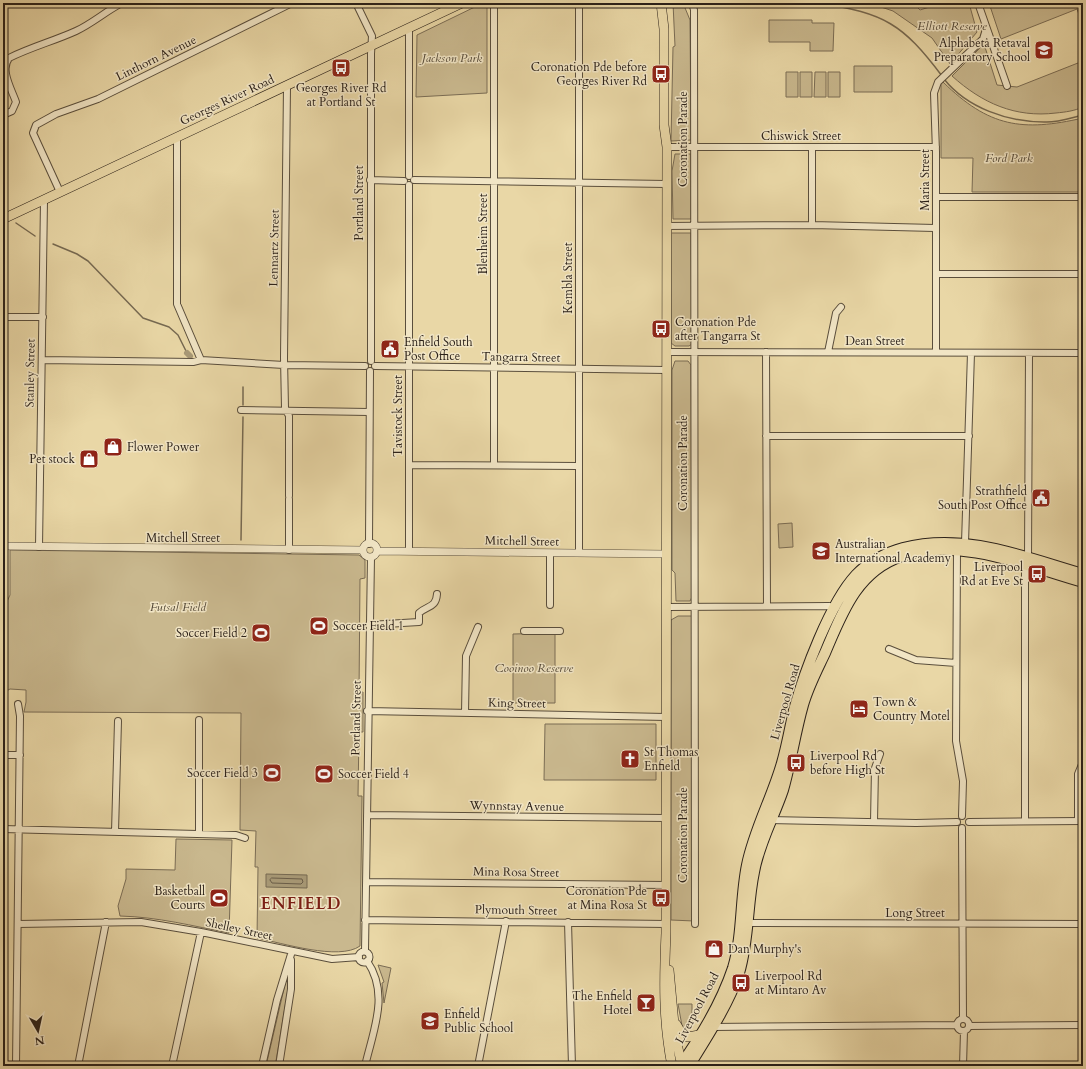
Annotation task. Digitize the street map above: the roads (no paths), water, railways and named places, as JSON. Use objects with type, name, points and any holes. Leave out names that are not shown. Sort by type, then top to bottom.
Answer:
[{"type":"highway","name":"Liverpool Road","points":[[681,1066],[719,1001],[732,968],[739,938],[748,863],[787,775],[804,704],[846,587],[856,575],[885,555],[902,548],[926,544],[965,542],[1083,582]]},
{"type":"highway","name":"Liverpool Road","points":[[839,609],[868,575],[889,562],[914,553],[957,550],[987,554],[1083,574]]},
{"type":"highway","name":"Liverpool Road","points":[[681,1066],[712,1027],[728,1000],[739,973],[748,924],[754,871],[767,820]]},
{"type":"main road","name":"Georges River Road","points":[[3,220],[409,28],[449,6],[462,3]]},
{"type":"main road","name":"Coronation Parade","points":[[661,3],[664,29],[664,125],[666,147],[666,935],[664,1014],[681,1066]]},
{"type":"main road","name":"Coronation Parade","points":[[666,147],[669,123],[670,50],[667,3]]},
{"type":"main road","name":"Coronation Parade","points":[[666,935],[674,1017],[681,1066]]},
{"type":"main road","points":[[674,1017],[680,1034],[688,1037],[699,1035]]},
{"type":"street","points":[[3,115],[12,111],[16,102],[3,70],[9,58],[42,43],[75,32],[122,3]]},
{"type":"street","name":"Linthorn Avenue","points":[[60,192],[32,133],[36,125],[56,114],[98,99],[292,3]]},
{"type":"street","name":"Portland Street","points":[[356,3],[372,36],[370,180],[373,364]]},
{"type":"street","name":"Blenheim Street","points":[[494,3],[494,464]]},
{"type":"street","name":"Kembla Street","points":[[579,3],[579,553]]},
{"type":"street","name":"Coronation Parade","points":[[692,3],[694,10],[695,147],[695,924]]},
{"type":"street","points":[[978,3],[1007,86]]},
{"type":"street","points":[[409,28],[412,178]]},
{"type":"street","name":"Maria Street","points":[[936,352],[936,147],[934,93],[938,82],[983,39],[986,29]]},
{"type":"street","name":"Lennartz Street","points":[[287,86],[284,365],[285,411],[289,416],[289,550]]},
{"type":"street","points":[[177,137],[177,304],[201,360]]},
{"type":"street","name":"Chiswick Street","points":[[666,147],[936,147]]},
{"type":"street","points":[[812,147],[812,225]]},
{"type":"street","points":[[370,180],[407,183],[405,178],[412,178],[494,182],[666,184]]},
{"type":"street","name":"Tavistock Street","points":[[407,183],[409,550]]},
{"type":"street","points":[[936,197],[1083,197]]},
{"type":"street","name":"Stanley Street","points":[[40,547],[44,200]]},
{"type":"street","points":[[666,226],[812,225],[935,228]]},
{"type":"street","points":[[936,274],[1083,274]]},
{"type":"street","points":[[828,352],[836,313],[841,307]]},
{"type":"street","points":[[3,317],[43,317]]},
{"type":"street","name":"Dean Street","points":[[666,352],[1083,353]]},
{"type":"street","points":[[766,352],[767,606]]},
{"type":"street","points":[[965,542],[971,353]]},
{"type":"street","points":[[1024,821],[1029,353]]},
{"type":"street","points":[[42,360],[192,362],[201,360],[284,365],[365,366],[367,362],[373,364],[374,370],[370,371]]},
{"type":"street","name":"Tangarra Street","points":[[373,364],[409,366],[666,370]]},
{"type":"street","points":[[365,366],[366,369],[370,371]]},
{"type":"street","points":[[369,544],[370,371]]},
{"type":"street","points":[[241,410],[369,412]]},
{"type":"street","points":[[766,436],[969,436]]},
{"type":"street","points":[[409,464],[578,466]]},
{"type":"street","points":[[369,544],[374,545],[377,551],[376,554],[371,557],[365,555],[363,550],[366,545],[369,544]]},
{"type":"street","name":"Mitchell Street","points":[[3,546],[363,550]]},
{"type":"street","name":"Mitchell Street","points":[[377,551],[409,550],[666,554]]},
{"type":"street","points":[[957,550],[956,741],[962,776],[962,816],[957,822]]},
{"type":"street","points":[[550,553],[550,605]]},
{"type":"street","name":"Portland Street","points":[[365,951],[367,711],[371,557]]},
{"type":"street","points":[[369,624],[419,622],[418,613],[426,607],[434,605],[437,594]]},
{"type":"street","points":[[666,607],[829,606],[839,609]]},
{"type":"street","points":[[465,713],[466,656],[478,627]]},
{"type":"street","points":[[524,630],[560,631]]},
{"type":"street","points":[[889,649],[916,660],[956,663]]},
{"type":"street","points":[[16,1066],[20,756],[20,716],[18,704]]},
{"type":"street","name":"King Street","points":[[367,711],[666,717]]},
{"type":"street","points":[[198,834],[199,720]]},
{"type":"street","points":[[115,832],[118,721]]},
{"type":"street","points":[[874,822],[875,768],[880,754]]},
{"type":"street","points":[[3,755],[20,756]]},
{"type":"street","points":[[969,822],[1080,821],[1078,774],[1083,762]]},
{"type":"street","name":"Wynnstay Avenue","points":[[367,815],[666,818]]},
{"type":"street","points":[[962,816],[967,818],[969,822]]},
{"type":"street","points":[[767,820],[957,822]]},
{"type":"street","points":[[957,822],[962,828],[963,1019]]},
{"type":"street","points":[[962,828],[967,826],[969,822]]},
{"type":"street","points":[[3,829],[236,835],[245,838]]},
{"type":"street","name":"Mina Rosa Street","points":[[366,882],[666,885]]},
{"type":"street","name":"Plymouth Street","points":[[366,920],[666,924]]},
{"type":"street","points":[[478,1066],[506,921]]},
{"type":"street","points":[[78,1066],[106,922]]},
{"type":"street","name":"Shelley Street","points":[[18,924],[141,922],[201,932],[332,959],[359,957]]},
{"type":"street","points":[[568,922],[572,1066]]},
{"type":"street","name":"Long Street","points":[[748,924],[1083,924]]},
{"type":"street","points":[[172,1066],[201,932]]},
{"type":"street","points":[[279,1066],[291,989],[292,951]]},
{"type":"street","points":[[365,951],[370,955],[367,961],[362,962],[359,957],[360,953],[365,951]]},
{"type":"street","points":[[262,1066],[277,1000],[291,959]]},
{"type":"street","points":[[365,1066],[380,997],[378,984],[367,961]]},
{"type":"street","points":[[957,1025],[960,1020],[963,1019]]},
{"type":"street","points":[[963,1019],[968,1022],[969,1026]]},
{"type":"street","points":[[712,1027],[957,1025]]},
{"type":"street","points":[[957,1025],[958,1029],[964,1031]]},
{"type":"street","points":[[963,1066],[964,1031],[969,1026],[1083,1025]]},
{"type":"water","points":[[266,874],[307,875],[307,888],[266,887]]},
{"type":"waterway","points":[[820,3],[861,12],[877,17],[890,24],[915,44],[942,76]]},
{"type":"waterway","points":[[944,79],[964,98],[976,105],[1003,116],[1030,121],[1049,122],[1083,115]]},
{"type":"waterway","points":[[16,223],[35,236]]},
{"type":"waterway","points":[[53,244],[77,254],[88,261],[143,318],[169,327],[178,335],[187,353]]},
{"type":"waterway","points":[[187,353],[190,356]]},
{"type":"waterway","points":[[243,387],[243,405]]},
{"type":"waterway","points":[[241,540],[243,417]]},
{"type":"place","name":"Alphabeta Retaval Preparatory School","points":[[1044,50]]},
{"type":"place","name":"Georges River Rd at Portland St","points":[[341,68]]},
{"type":"place","name":"Coronation Pde before Georges River Rd","points":[[661,74]]},
{"type":"place","name":"Coronation Pde after Tangarra St","points":[[661,329]]},
{"type":"place","name":"Enfield South Post Office","points":[[390,349]]},
{"type":"place","name":"Flower Power","points":[[113,447]]},
{"type":"place","name":"Pet stock","points":[[89,459]]},
{"type":"place","name":"Strathfield South Post Office","points":[[1041,498]]},
{"type":"place","name":"Australian International Academy","points":[[821,551]]},
{"type":"place","name":"Liverpool Rd at Eve St","points":[[1037,574]]},
{"type":"place","name":"Soccer Field 1","points":[[319,626]]},
{"type":"place","name":"Soccer Field 2","points":[[261,633]]},
{"type":"place","name":"Town & Country Motel","points":[[859,709]]},
{"type":"place","name":"St Thomas Enfield","points":[[630,759]]},
{"type":"place","name":"Liverpool Rd before High St","points":[[796,763]]},
{"type":"place","name":"Soccer Field 3","points":[[272,773]]},
{"type":"place","name":"Soccer Field 4","points":[[324,774]]},
{"type":"place","name":"Basketball Courts","points":[[219,898]]},
{"type":"place","name":"Coronation Pde at Mina Rosa St","points":[[661,898]]},
{"type":"place","name":"Dan Murphy's","points":[[714,949]]},
{"type":"place","name":"Liverpool Rd at Mintaro Av","points":[[741,983]]},
{"type":"place","name":"The Enfield Hotel","points":[[646,1003]]},
{"type":"place","name":"Enfield Public School","points":[[430,1021]]},
{"type":"district","name":"ENFIELD","points":[[301,904]]},
{"type":"park label","name":"Elliott Reserve","points":[[952,26]]},
{"type":"park label","name":"Jackson Park","points":[[452,58]]},
{"type":"park label","name":"Ford Park","points":[[1009,158]]},
{"type":"park label","name":"Futsal Field","points":[[178,607]]},
{"type":"park label","name":"Cooinoo Reserve","points":[[534,668]]}]
